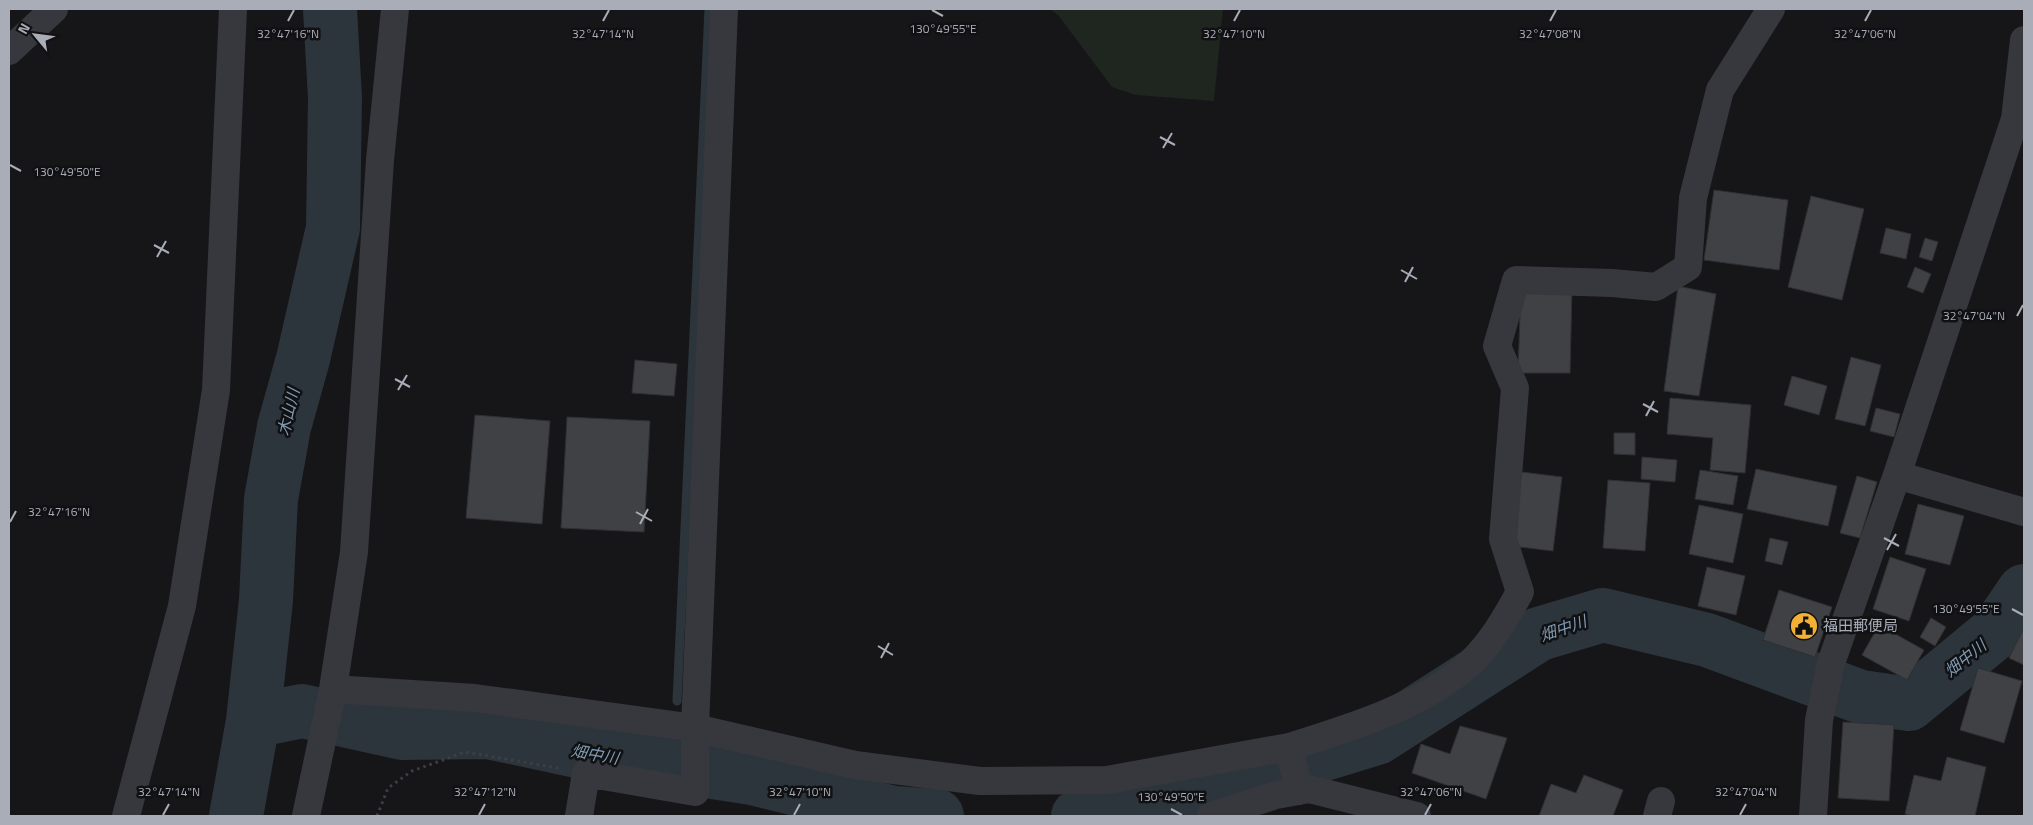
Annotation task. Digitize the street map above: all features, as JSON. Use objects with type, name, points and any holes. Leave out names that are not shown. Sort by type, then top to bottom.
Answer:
[{"type":"street","points":[[9,51],[54,9]]},
{"type":"street","points":[[126,816],[182,606],[216,390],[233,9]]},
{"type":"street","points":[[306,816],[331,697],[354,552],[379,169],[395,9]]},
{"type":"street","points":[[579,816],[586,773],[695,792],[695,737],[724,9]]},
{"type":"street","points":[[331,697],[475,698],[855,765],[980,781],[1107,780],[1289,749],[1365,723],[1430,692],[1462,671],[1497,633],[1520,592],[1502,538],[1515,388],[1497,346],[1516,280],[1612,283],[1656,287],[1688,267],[1693,198],[1720,90],[1771,9]]},
{"type":"street","points":[[1813,816],[1819,720],[1831,663],[1897,475],[2015,119],[2024,40]]},
{"type":"street","points":[[1897,475],[2024,512]]},
{"type":"street","points":[[1289,749],[1298,788]]},
{"type":"street","points":[[1211,816],[1298,788],[1309,789],[1417,816]]},
{"type":"path","points":[[377,816],[388,788],[412,771],[465,752],[586,773]]},
{"type":"shaded area","points":[[1050,9],[1223,9],[1214,101],[1136,95],[1112,87],[1058,15]]},
{"type":"building","points":[[1714,190],[1788,200],[1779,270],[1704,260]]},
{"type":"building","points":[[1811,196],[1864,209],[1842,300],[1788,287]]},
{"type":"building","points":[[1886,228],[1911,234],[1906,259],[1880,253]]},
{"type":"building","points":[[1925,238],[1938,242],[1932,261],[1919,257]]},
{"type":"building","points":[[1915,267],[1931,274],[1923,293],[1907,287]]},
{"type":"building","points":[[1678,286],[1716,294],[1699,396],[1664,391]]},
{"type":"building","points":[[1521,287],[1572,288],[1570,373],[1518,373]]},
{"type":"building","points":[[1851,357],[1881,365],[1865,426],[1835,419]]},
{"type":"building","points":[[635,360],[677,364],[674,396],[632,393]]},
{"type":"building","points":[[1792,376],[1827,386],[1819,415],[1784,405]]},
{"type":"building","points":[[1670,398],[1751,405],[1745,473],[1710,470],[1713,438],[1667,434]]},
{"type":"building","points":[[1876,408],[1900,414],[1894,437],[1870,431]]},
{"type":"building","points":[[475,415],[550,421],[542,524],[466,518]]},
{"type":"building","points":[[567,417],[650,421],[644,532],[561,528]]},
{"type":"building","points":[[1614,433],[1635,433],[1635,455],[1614,454]]},
{"type":"building","points":[[1642,457],[1677,460],[1675,482],[1641,479]]},
{"type":"building","points":[[1756,469],[1837,486],[1828,526],[1747,509]]},
{"type":"building","points":[[1700,470],[1738,476],[1733,505],[1695,499]]},
{"type":"building","points":[[1521,472],[1562,477],[1553,551],[1512,546]]},
{"type":"building","points":[[1857,476],[1877,482],[1860,538],[1840,533]]},
{"type":"building","points":[[1608,480],[1650,483],[1645,551],[1603,548]]},
{"type":"building","points":[[1918,504],[1964,516],[1950,565],[1905,554]]},
{"type":"building","points":[[1699,505],[1743,514],[1733,563],[1689,554]]},
{"type":"building","points":[[1770,538],[1788,542],[1782,565],[1765,561]]},
{"type":"building","points":[[1890,557],[1926,569],[1909,621],[1873,609]]},
{"type":"building","points":[[1707,567],[1745,576],[1736,615],[1698,606]]},
{"type":"building","points":[[1779,590],[1832,607],[1815,657],[1763,640]]},
{"type":"building","points":[[1931,618],[1946,627],[1935,646],[1920,637]]},
{"type":"building","points":[[1879,625],[1924,650],[1907,680],[1862,655]]},
{"type":"building","points":[[2024,628],[2024,665],[2009,658]]},
{"type":"building","points":[[1978,668],[2022,681],[2004,743],[1960,730]]},
{"type":"building","points":[[1843,722],[1894,725],[1889,801],[1838,798]]},
{"type":"building","points":[[1460,726],[1507,738],[1486,799],[1412,773],[1421,744],[1450,754]]},
{"type":"building","points":[[1947,757],[1986,767],[1975,816],[1913,816],[1905,814],[1914,775],[1941,781]]},
{"type":"building","points":[[1584,775],[1623,790],[1613,816],[1539,816],[1551,784],[1576,793]]},
{"type":"waterway","name":"木山川","points":[[236,816],[253,721],[266,600],[271,499],[284,427],[303,359],[333,228],[335,98],[330,9]]},
{"type":"waterway","points":[[677,701],[709,9]]},
{"type":"waterway","name":"畑中川","points":[[1078,816],[1233,782],[1377,738],[1539,634],[1603,615],[1707,640],[1861,697],[1909,704],[1996,632],[2024,591]]},
{"type":"waterway","name":"畑中川","points":[[253,721],[302,711],[402,733],[488,732],[582,752],[752,778],[894,813],[937,816]]},
{"type":"place","name":"福田郵便局","points":[[1804,626]]}]
